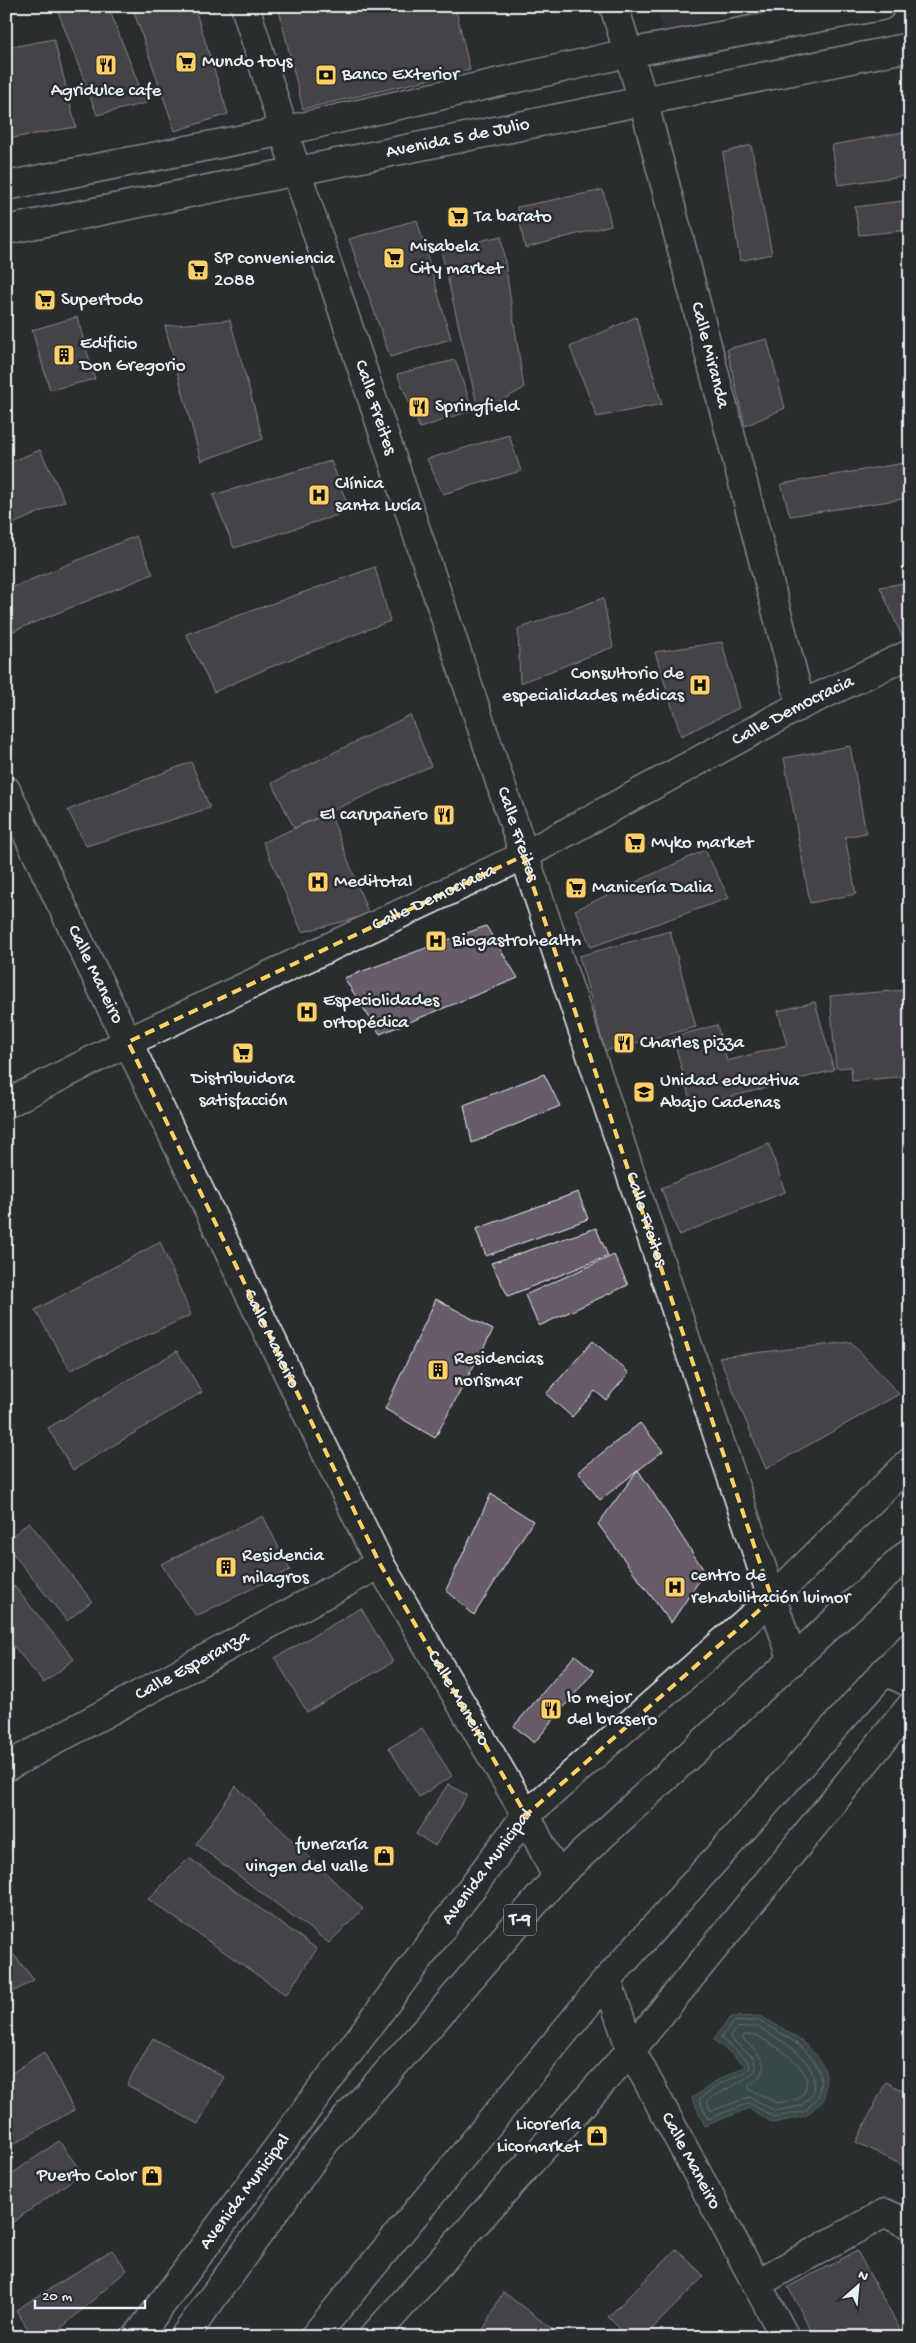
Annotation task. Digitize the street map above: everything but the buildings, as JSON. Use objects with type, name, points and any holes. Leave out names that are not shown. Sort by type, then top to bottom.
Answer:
[{"type":"main road","name":"Calle Freites","points":[[245,6],[296,170],[523,856],[793,1661]]},
{"type":"main road","name":"Calle Miranda","points":[[614,6],[643,100],[801,705]]},
{"type":"main road","points":[[6,186],[284,130],[628,53],[881,6]]},
{"type":"main road","name":"Avenida 5 de Julio","points":[[6,230],[910,46]]},
{"type":"main road","name":"Calle Democracia","points":[[6,1104],[128,1042],[523,856],[801,705],[910,654]]},
{"type":"main road","name":"Calle Maneiro","points":[[6,790],[380,1564],[526,1815],[558,1877]]},
{"type":"main road","name":"Avenida Municipal","points":[[137,2337],[526,1815],[772,1599],[910,1462]]},
{"type":"main road","name":"Avenida Municipal","points":[[184,2337],[326,2141],[430,2025],[558,1877],[910,1552]]},
{"type":"main road","name":"Calle Esperanza","points":[[6,1767],[380,1564]]},
{"type":"main road","points":[[314,2337],[607,1980],[885,1671],[910,1647]]},
{"type":"main road","points":[[885,1671],[910,1683]]},
{"type":"main road","points":[[373,2337],[631,2050],[910,1707]]},
{"type":"main road","name":"Calle Maneiro","points":[[607,1980],[631,2050],[785,2337]]},
{"type":"main road","points":[[756,2284],[884,2213],[910,2225]]},
{"type":"highlighted area","points":[[523,856],[772,1599],[526,1815],[380,1564],[128,1042]]},
{"type":"shaded area","points":[[656,6],[734,6],[736,12],[663,31]]},
{"type":"water","points":[[760,2016],[800,2040],[817,2057],[823,2066],[826,2076],[824,2100],[806,2116],[773,2123],[749,2108],[705,2126],[692,2098],[718,2080],[746,2066],[713,2039],[731,2017]]},
{"type":"place","name":"Mundo toys","points":[[186,62]]},
{"type":"place","name":"Agridulce cafe","points":[[106,65]]},
{"type":"place","name":"Banco Exterior","points":[[326,75]]},
{"type":"place","name":"Ta barato","points":[[458,217]]},
{"type":"place","name":"Misabela City market","points":[[394,258]]},
{"type":"place","name":"SP conveniencia 2088","points":[[198,270]]},
{"type":"place","name":"Supertodo","points":[[45,300]]},
{"type":"place","name":"Edificio Don Gregorio","points":[[64,355]]},
{"type":"place","name":"Springfield","points":[[419,407]]},
{"type":"place","name":"Clínica santa Lucía","points":[[319,495]]},
{"type":"place","name":"Consultorio de especialidades médicas","points":[[700,685]]},
{"type":"place","name":"El carupañero","points":[[444,815]]},
{"type":"place","name":"Myko market","points":[[635,843]]},
{"type":"place","name":"Meditotal","points":[[318,882]]},
{"type":"place","name":"Manicería Dalia","points":[[576,888]]},
{"type":"place","name":"Biogastrohealth","points":[[436,941]]},
{"type":"place","name":"Especiolidades ortopédica","points":[[307,1012]]},
{"type":"place","name":"Charles pizza","points":[[624,1043]]},
{"type":"place","name":"Distribuidora satisfacción","points":[[243,1053]]},
{"type":"place","name":"Unidad educativa Abajo Cadenas","points":[[644,1092]]},
{"type":"place","name":"Residencias norismar","points":[[438,1370]]},
{"type":"place","name":"Residencia milagros","points":[[226,1567]]},
{"type":"place","name":"centro de rehabilitación luimor","points":[[675,1587]]},
{"type":"place","name":"lo mejor del brasero","points":[[551,1709]]},
{"type":"place","name":"funeraría vingen del valle","points":[[384,1856]]},
{"type":"place","name":"Licorería Licomarket","points":[[597,2136]]},
{"type":"place","name":"Puerto Color","points":[[152,2176]]}]
